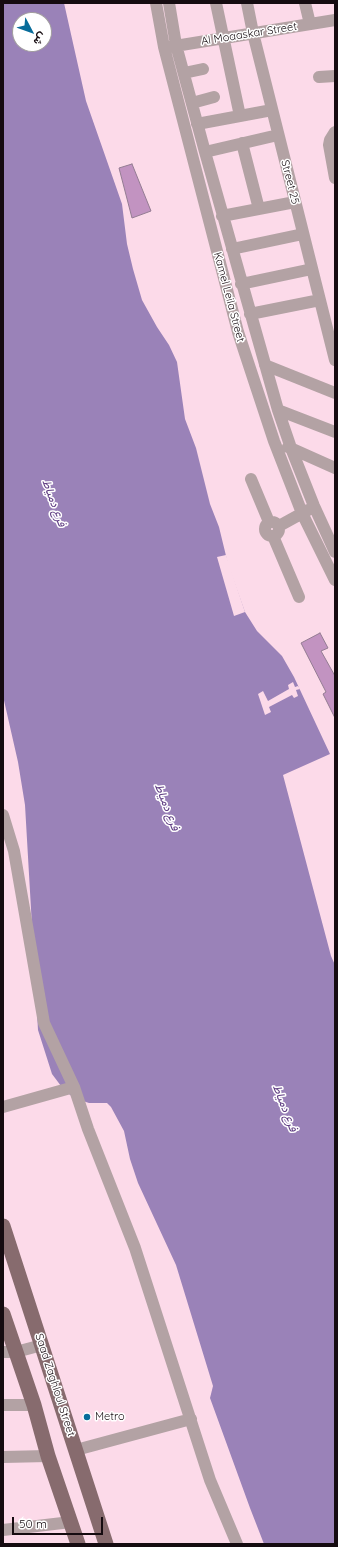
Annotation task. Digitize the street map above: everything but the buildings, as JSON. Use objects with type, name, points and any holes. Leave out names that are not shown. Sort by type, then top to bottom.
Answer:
[{"type":"main road","name":"Saad Zaghloul Street","points":[[3,1226],[106,1544]]},
{"type":"main road","points":[[3,1314],[10,1352],[34,1405],[48,1456],[78,1544]]},
{"type":"street","name":"Kamel Leila Street","points":[[156,3],[164,47],[238,332],[274,441],[302,513],[335,580]]},
{"type":"street","name":"Kamel Leila Street","points":[[169,3],[176,45],[197,124],[278,410],[314,506],[335,552]]},
{"type":"street","points":[[216,3],[240,116]]},
{"type":"street","name":"Street 25","points":[[247,3],[253,34],[335,360]]},
{"type":"street","points":[[305,3],[310,24]]},
{"type":"street","name":"Al Moaaskar Street","points":[[164,47],[335,20]]},
{"type":"street","points":[[184,73],[203,69]]},
{"type":"street","points":[[319,77],[335,76]]},
{"type":"street","points":[[192,103],[214,97]]},
{"type":"street","points":[[197,124],[272,110]]},
{"type":"street","points":[[335,132],[329,145],[335,178]]},
{"type":"street","points":[[205,152],[278,135]]},
{"type":"street","points":[[242,143],[259,209]]},
{"type":"street","points":[[222,216],[295,202]]},
{"type":"street","points":[[232,250],[303,234]]},
{"type":"street","points":[[242,284],[312,269]]},
{"type":"street","points":[[250,314],[320,300]]},
{"type":"street","points":[[265,365],[335,393]]},
{"type":"street","points":[[278,410],[335,432]]},
{"type":"street","points":[[274,441],[335,468]]},
{"type":"street","points":[[251,479],[273,528],[299,597]]},
{"type":"street","points":[[273,528],[314,506]]},
{"type":"street","points":[[3,815],[14,851],[44,1023],[74,1087],[88,1129],[135,1248],[210,1480],[237,1544]]},
{"type":"street","points":[[3,1108],[74,1087]]},
{"type":"street","points":[[10,1352],[42,1345]]},
{"type":"street","points":[[3,1404],[34,1405]]},
{"type":"street","points":[[76,1450],[191,1419]]},
{"type":"street","points":[[3,1457],[48,1456]]},
{"type":"street","points":[[3,1530],[71,1522]]},
{"type":"water","name":"فرع دمياط","points":[[3,3],[64,3],[86,101],[122,204],[127,244],[142,300],[169,345],[177,362],[185,419],[196,448],[210,504],[219,527],[228,564],[245,612],[257,631],[282,656],[294,677],[330,754],[283,775],[331,956],[335,965],[335,1544],[264,1544],[210,1398],[213,1386],[176,1265],[138,1183],[130,1159],[124,1131],[111,1107],[107,1103],[89,1103],[74,1098],[64,1090],[52,1074],[38,1030],[25,805],[18,762],[3,696]]},
{"type":"pier","points":[[226,555],[245,612],[234,616],[217,557]]},
{"type":"pier","points":[[293,682],[295,687],[298,686],[300,689],[296,690],[298,696],[294,698],[292,695],[269,707],[271,712],[265,715],[258,694],[263,691],[268,701],[289,689],[288,685]]},
{"type":"place","name":"Metro","points":[[87,1417]]}]
